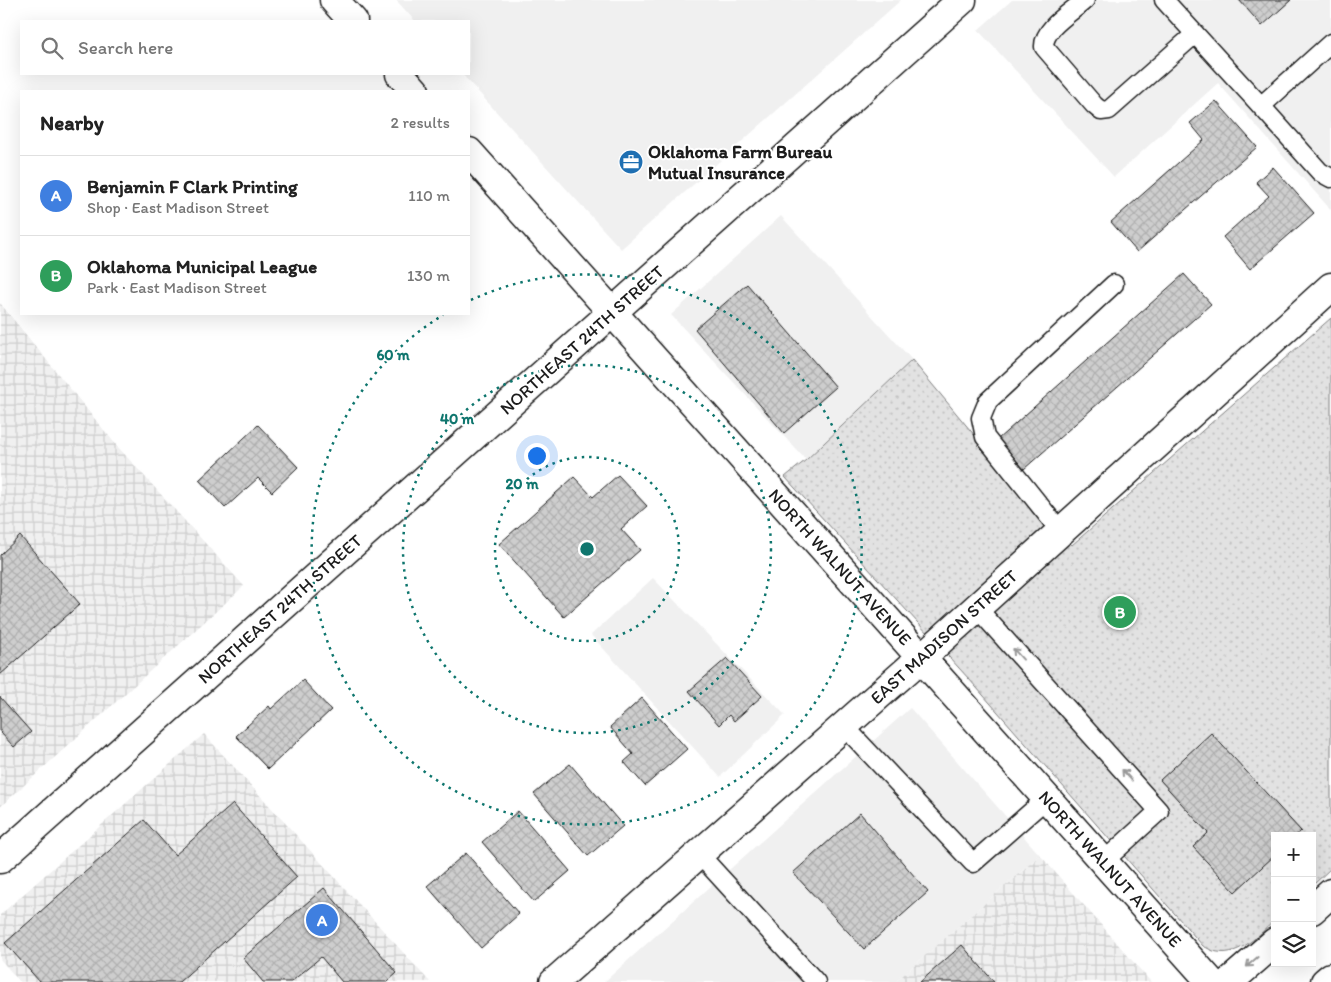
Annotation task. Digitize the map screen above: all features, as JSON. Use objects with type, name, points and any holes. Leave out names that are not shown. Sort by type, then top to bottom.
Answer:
[{"type":"street","points":[[334,0],[352,20]]},
{"type":"street","name":"NORTHEAST 24TH STREET","points":[[0,859],[612,313],[954,3]]},
{"type":"street","points":[[401,75],[414,90]]},
{"type":"street","name":"NORTH WALNUT AVENUE","points":[[470,153],[1211,982]]},
{"type":"street","name":"EAST MADISON STREET","points":[[554,982],[977,608],[1331,287]]},
{"type":"street","points":[[1316,906],[1331,893]]},
{"type":"street","points":[[1229,982],[1271,945]]},
{"type":"street","points":[[1325,982],[1331,977]]},
{"type":"lane","points":[[1085,0],[1048,32],[1044,40],[1044,47],[1094,106],[1101,110],[1109,110],[1195,34]]},
{"type":"lane","points":[[1164,0],[1320,172],[1331,178]]},
{"type":"lane","points":[[1261,106],[1331,43]]},
{"type":"lane","points":[[1061,532],[985,437],[981,418],[988,401],[1114,284]]},
{"type":"lane","points":[[977,608],[1159,811],[1103,862]]},
{"type":"lane","points":[[844,726],[973,863],[1046,798]]},
{"type":"lane","points":[[699,854],[816,982]]},
{"type":"shaded area","name":"Oklahoma Farm Bureau Mutual Insurance","points":[[396,0],[901,0],[621,249],[463,75],[470,75],[470,20],[414,20]]},
{"type":"shaded area","points":[[1012,0],[1331,0],[1331,210],[1218,83],[1114,177],[978,30]]},
{"type":"shaded area","points":[[781,216],[912,360],[806,460],[671,315]]},
{"type":"shaded area","points":[[0,303],[117,446],[244,586],[0,807]]},
{"type":"shaded area","points":[[1331,318],[1331,868],[1316,882],[1316,832],[1271,832],[1271,924],[1249,943],[1234,951],[1216,952],[1203,946],[969,679],[785,477],[806,460],[912,360],[1039,513],[1072,545]]},
{"type":"shaded area","points":[[653,578],[785,715],[720,777],[591,635]]},
{"type":"shaded area","points":[[910,708],[1040,855],[895,982],[604,982]]},
{"type":"shaded area","points":[[204,734],[430,982],[20,982],[0,959],[0,915]]},
{"type":"shaded area","points":[[1040,855],[1151,982],[895,982]]},
{"type":"building","points":[[1239,0],[1291,0],[1262,26]]},
{"type":"building","points":[[1216,101],[1257,147],[1137,252],[1111,222],[1204,140],[1190,123]]},
{"type":"building","points":[[1273,167],[1314,213],[1250,269],[1223,237],[1269,196],[1256,182]]},
{"type":"building","points":[[1184,274],[1211,304],[1024,469],[998,439]]},
{"type":"building","points":[[747,284],[836,387],[784,433],[695,329]]},
{"type":"building","points":[[258,425],[298,467],[272,492],[258,478],[225,508],[199,480]]},
{"type":"building","points":[[618,475],[647,506],[621,529],[640,550],[564,617],[499,544],[574,477],[593,497]]},
{"type":"building","points":[[20,536],[80,604],[0,675],[0,555]]},
{"type":"building","points":[[727,658],[762,696],[734,721],[729,715],[719,725],[689,691]]},
{"type":"building","points":[[303,680],[331,710],[268,769],[236,736],[269,706],[271,709]]},
{"type":"building","points":[[0,697],[31,732],[14,747],[0,732]]},
{"type":"building","points":[[642,698],[687,749],[645,786],[624,762],[633,754],[610,727]]},
{"type":"building","points":[[1211,733],[1301,831],[1271,832],[1271,859],[1235,892],[1193,847],[1208,833],[1160,780]]},
{"type":"building","points":[[570,764],[623,826],[588,856],[534,794]]},
{"type":"building","points":[[233,804],[297,877],[179,982],[40,982],[5,943],[144,820],[175,855]]},
{"type":"building","points":[[518,811],[570,871],[534,902],[482,842]]},
{"type":"building","points":[[860,813],[928,892],[864,949],[793,873]]},
{"type":"building","points":[[466,853],[519,914],[481,948],[427,886]]},
{"type":"building","points":[[324,888],[397,973],[387,982],[342,982],[321,957],[291,982],[263,982],[243,958]]},
{"type":"building","points":[[962,945],[994,982],[920,982]]},
{"type":"place","name":"Oklahoma Farm Bureau Mutual Insurance","points":[[631,162]]},
{"type":"place","name":"Oklahoma Municipal League","points":[[1120,612]]},
{"type":"place","name":"Benjamin F Clark Printing","points":[[322,920]]}]
